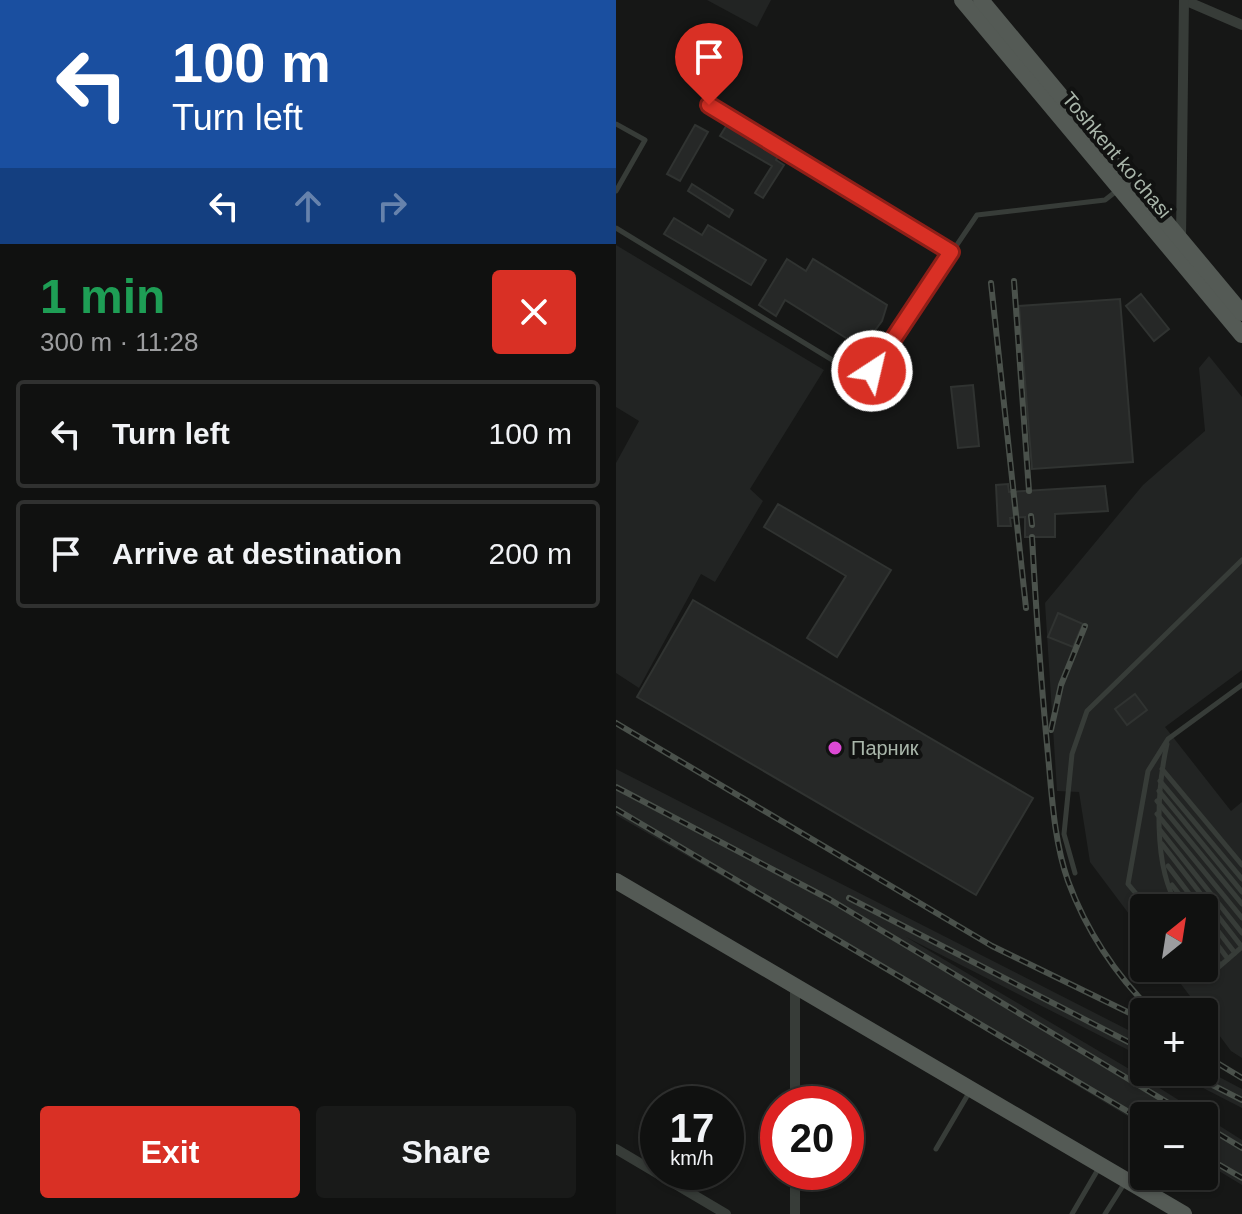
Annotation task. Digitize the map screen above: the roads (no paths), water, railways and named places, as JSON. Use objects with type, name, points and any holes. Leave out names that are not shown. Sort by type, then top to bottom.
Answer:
[{"type":"main road","name":"Toshkent ko'chasi","points":[[962,0],[1242,335]]},
{"type":"main road","name":"Toshkent ko'chasi","points":[[981,0],[1242,313]]},
{"type":"main road","points":[[616,881],[1184,1214]]},
{"type":"street","points":[[1181,240],[1184,0],[1242,25]]},
{"type":"street","points":[[795,986],[795,1086]]},
{"type":"street","points":[[616,1149],[726,1214]]},
{"type":"street","points":[[795,1190],[795,1214]]},
{"type":"lane","points":[[709,105],[951,252]]},
{"type":"lane","points":[[616,124],[645,140],[616,191]]},
{"type":"lane","points":[[616,228],[852,372],[872,371],[977,215],[1105,200],[1120,189]]},
{"type":"lane","points":[[1075,873],[1064,834],[1072,754],[1087,711],[1242,560]]},
{"type":"lane","points":[[1136,894],[1128,884],[1148,771],[1168,739],[1242,685]]},
{"type":"lane","points":[[1168,739],[1156,813],[1174,894]]},
{"type":"lane","points":[[1161,768],[1242,865]]},
{"type":"lane","points":[[1159,780],[1242,879]]},
{"type":"lane","points":[[1158,790],[1242,892]]},
{"type":"lane","points":[[1157,800],[1242,904]]},
{"type":"lane","points":[[1156,813],[1242,918]]},
{"type":"lane","points":[[1159,829],[1242,933]]},
{"type":"lane","points":[[1161,844],[1242,947],[1220,965],[1218,962]]},
{"type":"lane","points":[[1165,863],[1189,894]]},
{"type":"lane","points":[[1169,881],[1179,894]]},
{"type":"lane","points":[[1218,931],[1235,953]]},
{"type":"lane","points":[[1218,946],[1228,959]]},
{"type":"lane","points":[[936,1149],[971,1089]]},
{"type":"lane","points":[[1072,1214],[1101,1165]]},
{"type":"lane","points":[[1105,1214],[1126,1180]]},
{"type":"railway","points":[[1014,281],[1029,491]]},
{"type":"railway","points":[[991,283],[1026,608]]},
{"type":"railway","points":[[1031,516],[1032,525]]},
{"type":"railway","points":[[1032,537],[1051,787],[1063,866],[1093,934],[1140,998]]},
{"type":"railway","points":[[1051,730],[1061,685],[1085,626]]},
{"type":"railway","points":[[616,723],[992,946],[1130,1013]]},
{"type":"railway","points":[[616,787],[829,899],[1167,1102]]},
{"type":"railway","points":[[616,809],[1130,1113]]},
{"type":"railway","points":[[849,898],[1130,1043]]},
{"type":"railway","points":[[1218,1063],[1242,1078]]},
{"type":"railway","points":[[1214,1086],[1242,1100]]},
{"type":"railway","points":[[1218,1133],[1242,1148]]},
{"type":"railway","points":[[1218,1164],[1242,1178]]},
{"type":"place","name":"Парник","points":[[835,748]]}]
